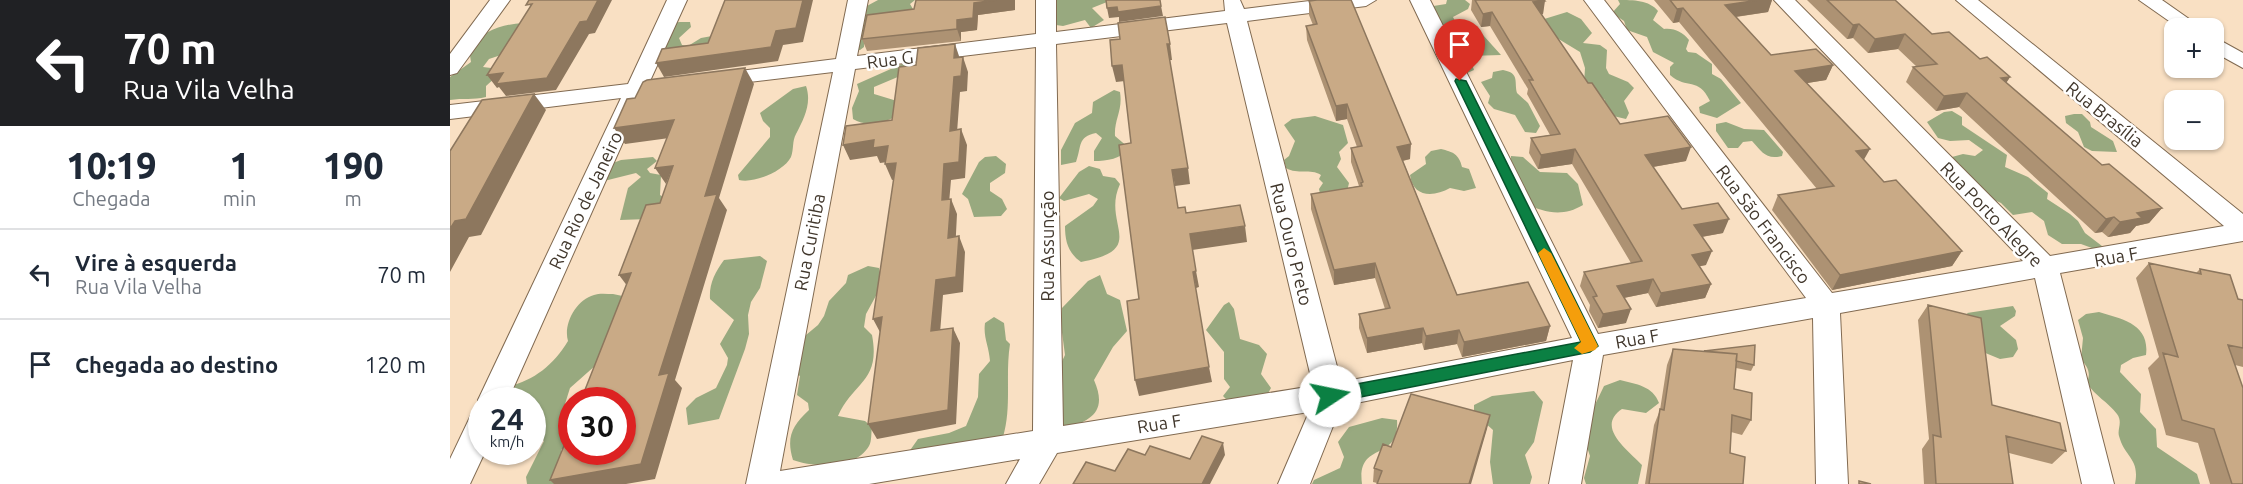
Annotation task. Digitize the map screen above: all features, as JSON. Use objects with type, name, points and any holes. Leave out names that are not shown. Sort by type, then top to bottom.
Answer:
[{"type":"street","points":[[450,69],[500,0]]},
{"type":"street","name":"Rua Rio de Janeiro","points":[[499,387],[677,0]]},
{"type":"street","name":"Rua Curitiba","points":[[762,484],[843,65],[858,0]]},
{"type":"street","name":"Rua Assunção","points":[[1046,0],[1048,441]]},
{"type":"street","name":"Rua G","points":[[450,112],[1047,39],[1234,8],[1366,0]]},
{"type":"street","points":[[1420,0],[1590,346],[1565,484]]},
{"type":"street","name":"Rua São Francisco","points":[[1594,0],[1826,305]]},
{"type":"street","name":"Rua Porto Alegre","points":[[1784,0],[2046,268],[2098,484]]},
{"type":"street","name":"Rua Brasília","points":[[1966,0],[2243,228]]},
{"type":"street","points":[[2149,0],[2177,18]]},
{"type":"street","name":"Rua Ouro Preto","points":[[1234,8],[1330,396]]},
{"type":"street","points":[[2224,50],[2243,62]]},
{"type":"street","name":"Rua F","points":[[783,484],[1330,396],[1590,346],[2243,232]]},
{"type":"street","points":[[1826,305],[1832,484]]},
{"type":"street","points":[[1294,484],[1330,396]]},
{"type":"street","points":[[1022,484],[1048,441]]},
{"type":"street","points":[[454,484],[468,454]]},
{"type":"green space","points":[[878,0],[915,0],[910,4],[913,9],[909,14],[864,36],[864,47],[854,50],[865,7]]},
{"type":"green space","points":[[1054,0],[1112,0],[1092,8],[1104,20],[1091,28],[1085,20],[1063,26],[1056,25],[1051,17]]},
{"type":"green space","points":[[1447,0],[1465,0],[1470,4],[1468,9],[1453,17],[1456,23],[1483,35],[1501,55],[1469,56],[1474,70],[1465,74],[1427,7],[1446,4]]},
{"type":"green space","points":[[1618,0],[1641,1],[1654,7],[1658,11],[1653,20],[1664,29],[1675,30],[1686,37],[1689,40],[1686,49],[1688,52],[1696,53],[1712,64],[1712,74],[1721,79],[1741,103],[1717,118],[1700,113],[1699,107],[1710,101],[1706,93],[1697,86],[1682,82],[1670,75],[1670,67],[1674,63],[1653,52],[1647,37],[1627,30],[1624,21],[1612,13],[1620,4]]},
{"type":"green space","points":[[1567,12],[1581,19],[1592,33],[1583,43],[1600,45],[1607,50],[1606,68],[1609,74],[1628,82],[1634,88],[1624,101],[1629,113],[1626,119],[1609,115],[1605,100],[1584,84],[1585,68],[1580,52],[1547,32],[1541,20]]},
{"type":"green space","points":[[690,22],[691,27],[679,38],[682,45],[688,46],[701,38],[712,36],[711,45],[670,60],[659,43],[671,23]]},
{"type":"green space","points":[[523,23],[501,55],[489,59],[483,67],[499,69],[497,76],[486,86],[486,97],[450,100],[450,77],[471,62],[469,49],[474,43],[493,30]]},
{"type":"green space","points":[[902,64],[913,65],[912,71],[874,87],[874,94],[897,101],[900,114],[877,123],[859,122],[853,119],[852,108],[859,91],[857,84]]},
{"type":"green space","points":[[1503,70],[1514,76],[1517,93],[1528,103],[1540,126],[1536,133],[1525,132],[1515,115],[1494,109],[1488,103],[1490,96],[1481,82],[1492,78],[1493,72]]},
{"type":"green space","points":[[806,86],[808,99],[806,111],[795,137],[791,157],[782,167],[768,175],[752,180],[739,180],[738,175],[770,137],[770,128],[763,121],[760,113],[793,89]]},
{"type":"green space","points":[[1114,90],[1120,92],[1121,99],[1115,136],[1129,148],[1122,155],[1113,159],[1094,161],[1094,151],[1102,138],[1096,133],[1083,140],[1076,162],[1061,165],[1061,150],[1075,123],[1092,113],[1093,102]]},
{"type":"green space","points":[[1952,111],[1962,117],[1962,125],[2007,155],[2005,167],[2028,177],[2048,193],[2047,199],[2078,221],[2085,233],[2102,246],[2100,251],[2081,244],[2062,244],[2048,235],[2044,221],[2032,212],[2013,215],[2001,203],[1981,194],[1952,162],[1952,157],[1963,154],[1975,156],[1983,150],[1969,140],[1950,141],[1938,138],[1927,122],[1944,112]]},
{"type":"green space","points":[[2082,114],[2090,122],[2091,127],[2113,141],[2117,152],[2092,151],[2084,147],[2078,132],[2066,123],[2065,116]]},
{"type":"green space","points":[[1315,116],[1343,125],[1348,143],[1339,152],[1341,159],[1337,167],[1349,183],[1345,200],[1321,199],[1319,189],[1323,183],[1319,179],[1321,175],[1286,168],[1284,160],[1289,156],[1295,141],[1284,125],[1292,119]]},
{"type":"green space","points":[[1726,122],[1744,129],[1764,130],[1783,152],[1782,156],[1768,156],[1752,141],[1743,142],[1738,148],[1728,148],[1716,131],[1716,124]]},
{"type":"green space","points":[[1441,149],[1455,154],[1462,167],[1469,169],[1476,188],[1464,191],[1450,188],[1437,193],[1425,194],[1415,188],[1410,175],[1426,164],[1425,157],[1431,151]]},
{"type":"green space","points":[[996,156],[1006,164],[1005,173],[990,183],[990,191],[1002,199],[1007,209],[1001,216],[974,217],[968,199],[962,194],[979,162],[985,157]]},
{"type":"green space","points":[[1511,156],[1523,157],[1540,172],[1567,173],[1578,184],[1583,205],[1568,211],[1554,212],[1524,203],[1511,164]]},
{"type":"green space","points":[[653,157],[657,161],[647,169],[650,173],[661,175],[660,195],[670,202],[648,219],[620,220],[628,188],[641,177],[636,173],[604,181],[605,166],[621,160]]},
{"type":"green space","points":[[1089,166],[1100,169],[1103,176],[1115,178],[1120,184],[1116,199],[1119,242],[1114,250],[1102,257],[1081,262],[1068,246],[1065,226],[1093,206],[1098,199],[1089,194],[1064,201],[1059,198],[1079,172]]},
{"type":"green space","points":[[760,256],[767,261],[760,288],[751,302],[748,315],[749,334],[719,419],[688,425],[686,408],[696,398],[716,388],[727,365],[728,358],[720,344],[734,320],[710,299],[713,278],[724,260]]},
{"type":"green space","points":[[868,266],[879,268],[881,277],[878,292],[866,314],[864,327],[872,335],[873,363],[864,380],[838,416],[865,421],[872,427],[870,444],[863,454],[845,463],[823,465],[793,460],[790,445],[792,432],[798,421],[809,410],[808,403],[797,395],[800,376],[787,368],[794,345],[818,325],[829,301],[846,283],[848,275]]},
{"type":"green space","points":[[1100,275],[1107,294],[1120,300],[1127,331],[1113,347],[1094,380],[1098,391],[1098,407],[1089,418],[1063,429],[1054,378],[1065,355],[1061,325],[1062,308],[1088,281]]},
{"type":"green space","points":[[601,294],[632,298],[605,357],[571,387],[558,387],[558,465],[561,465],[561,484],[527,484],[526,477],[532,465],[546,465],[546,387],[506,387],[523,382],[548,366],[568,341],[567,327],[577,307],[588,298]]},
{"type":"green space","points":[[1229,302],[1234,309],[1240,339],[1259,345],[1267,354],[1261,374],[1271,388],[1266,397],[1230,403],[1223,396],[1230,387],[1224,379],[1224,352],[1206,330],[1224,305]]},
{"type":"green space","points":[[2013,306],[2016,311],[2015,316],[2000,326],[2016,340],[2018,349],[2013,357],[2000,359],[1983,352],[1976,329],[1967,313]]},
{"type":"green space","points":[[2099,312],[2133,324],[2144,336],[2146,355],[2133,358],[2121,365],[2120,372],[2141,394],[2140,412],[2156,429],[2157,447],[2197,474],[2200,484],[2135,484],[2134,463],[2119,436],[2119,417],[2087,383],[2088,370],[2081,359],[2083,338],[2078,320],[2086,314]]},
{"type":"green space","points":[[994,317],[1004,323],[1006,340],[1010,344],[1007,414],[1003,437],[906,456],[918,439],[949,433],[966,426],[978,397],[979,374],[990,361],[985,323]]},
{"type":"green space","points":[[1620,380],[1648,389],[1659,403],[1646,413],[1622,409],[1612,423],[1613,431],[1622,445],[1642,465],[1638,484],[1586,484],[1584,478],[1590,456],[1579,423],[1591,413],[1604,386]]},
{"type":"green space","points":[[1534,391],[1543,402],[1534,442],[1525,455],[1532,477],[1530,484],[1493,484],[1490,462],[1493,430],[1474,413],[1474,405],[1492,396]]},
{"type":"green space","points":[[1382,418],[1397,420],[1396,433],[1386,448],[1365,461],[1362,470],[1362,484],[1312,484],[1314,480],[1340,468],[1344,457],[1338,442],[1349,427]]},
{"type":"building","points":[[529,0],[598,0],[587,21],[580,22],[547,78],[496,84],[503,73],[487,75],[532,4],[526,5]]},
{"type":"building","points":[[725,0],[803,0],[796,28],[776,31],[771,47],[656,63],[662,49],[708,43]]},
{"type":"building","points":[[916,0],[996,0],[974,3],[973,18],[957,20],[957,29],[862,39],[867,15],[914,9]]},
{"type":"building","points":[[1106,0],[1160,0],[1161,6],[1118,12],[1117,7],[1107,8]]},
{"type":"building","points":[[1351,0],[1352,2],[1411,144],[1397,147],[1457,295],[1528,282],[1550,326],[1464,342],[1459,330],[1426,336],[1423,328],[1367,338],[1359,314],[1390,308],[1375,263],[1334,270],[1311,194],[1362,186],[1363,182],[1351,148],[1362,146],[1347,104],[1336,106],[1306,26],[1317,24],[1309,1]]},
{"type":"building","points":[[1475,0],[1544,0],[1533,2],[1588,83],[1592,83],[1620,124],[1668,116],[1691,147],[1645,155],[1682,209],[1718,203],[1729,219],[1694,225],[1712,251],[1692,255],[1711,284],[1661,293],[1653,279],[1617,286],[1631,309],[1603,314],[1593,297],[1597,296],[1584,272],[1642,261],[1575,149],[1541,155],[1531,138],[1560,134],[1529,80],[1533,80],[1492,12],[1483,14]]},
{"type":"building","points":[[1670,0],[1759,0],[1725,5],[1771,55],[1816,49],[1833,65],[1795,71],[1870,149],[1856,151],[1884,182],[1896,180],[1962,251],[1840,275],[1778,195],[1834,186],[1683,8],[1677,9]]},
{"type":"building","points":[[1827,0],[1895,0],[1932,34],[1949,32],[1980,59],[1987,57],[2010,77],[2001,78],[2102,165],[2109,164],[2162,208],[2137,213],[2142,218],[2120,222],[2114,217],[2106,219],[1967,93],[1944,96],[1913,67],[1937,64],[1905,34],[1875,39],[1859,24],[1853,25]]},
{"type":"building","points":[[1165,17],[1170,44],[1167,44],[1188,168],[1172,170],[1178,208],[1185,207],[1186,213],[1240,205],[1245,226],[1190,234],[1196,271],[1193,272],[1209,367],[1135,380],[1127,301],[1139,299],[1119,145],[1131,143],[1122,65],[1112,66],[1110,40],[1120,39],[1118,23]]},
{"type":"building","points":[[955,44],[954,58],[963,57],[961,76],[954,77],[950,131],[961,129],[959,162],[944,164],[942,200],[951,199],[948,238],[959,236],[956,277],[936,280],[931,331],[953,328],[948,410],[868,424],[882,317],[873,319],[896,163],[885,164],[888,146],[873,148],[874,140],[843,145],[846,126],[892,120],[899,67],[916,65],[918,48]]},
{"type":"building","points":[[745,68],[705,196],[717,194],[659,375],[669,373],[641,464],[636,465],[636,387],[586,387],[631,273],[619,275],[646,205],[660,203],[673,166],[655,168],[674,120],[614,128],[627,99],[635,98],[643,82]]},
{"type":"building","points":[[534,94],[466,219],[455,221],[450,229],[450,151],[482,100]]},
{"type":"building","points":[[2149,263],[2201,274],[2200,269],[2230,275],[2238,299],[2243,300],[2243,348],[2228,345],[2243,388],[2243,484],[2232,484],[2214,429],[2182,420],[2163,353],[2178,357]]},
{"type":"building","points":[[1928,305],[1981,318],[1992,405],[2060,423],[2066,451],[2006,436],[2013,484],[1936,484],[1933,435],[1941,437]]},
{"type":"building","points":[[1755,345],[1754,365],[1736,361],[1737,354],[1704,351]]},
{"type":"building","points":[[1673,349],[1737,354],[1734,389],[1752,393],[1751,420],[1732,415],[1730,453],[1745,457],[1743,484],[1649,484],[1660,409],[1664,410]]},
{"type":"building","points":[[1411,394],[1490,415],[1469,484],[1377,484],[1382,471],[1374,468],[1383,444],[1391,447]]},
{"type":"building","points":[[1202,436],[1223,443],[1202,484],[1073,484],[1086,462],[1115,471],[1128,449],[1145,455],[1150,446],[1190,459]]},
{"type":"building","points":[[558,460],[558,465],[635,465],[550,480]]},
{"type":"slow traffic","points":[[1544,253],[1590,346],[1582,348]]},
{"type":"route","points":[[1330,396],[1590,346],[1460,81]]}]
